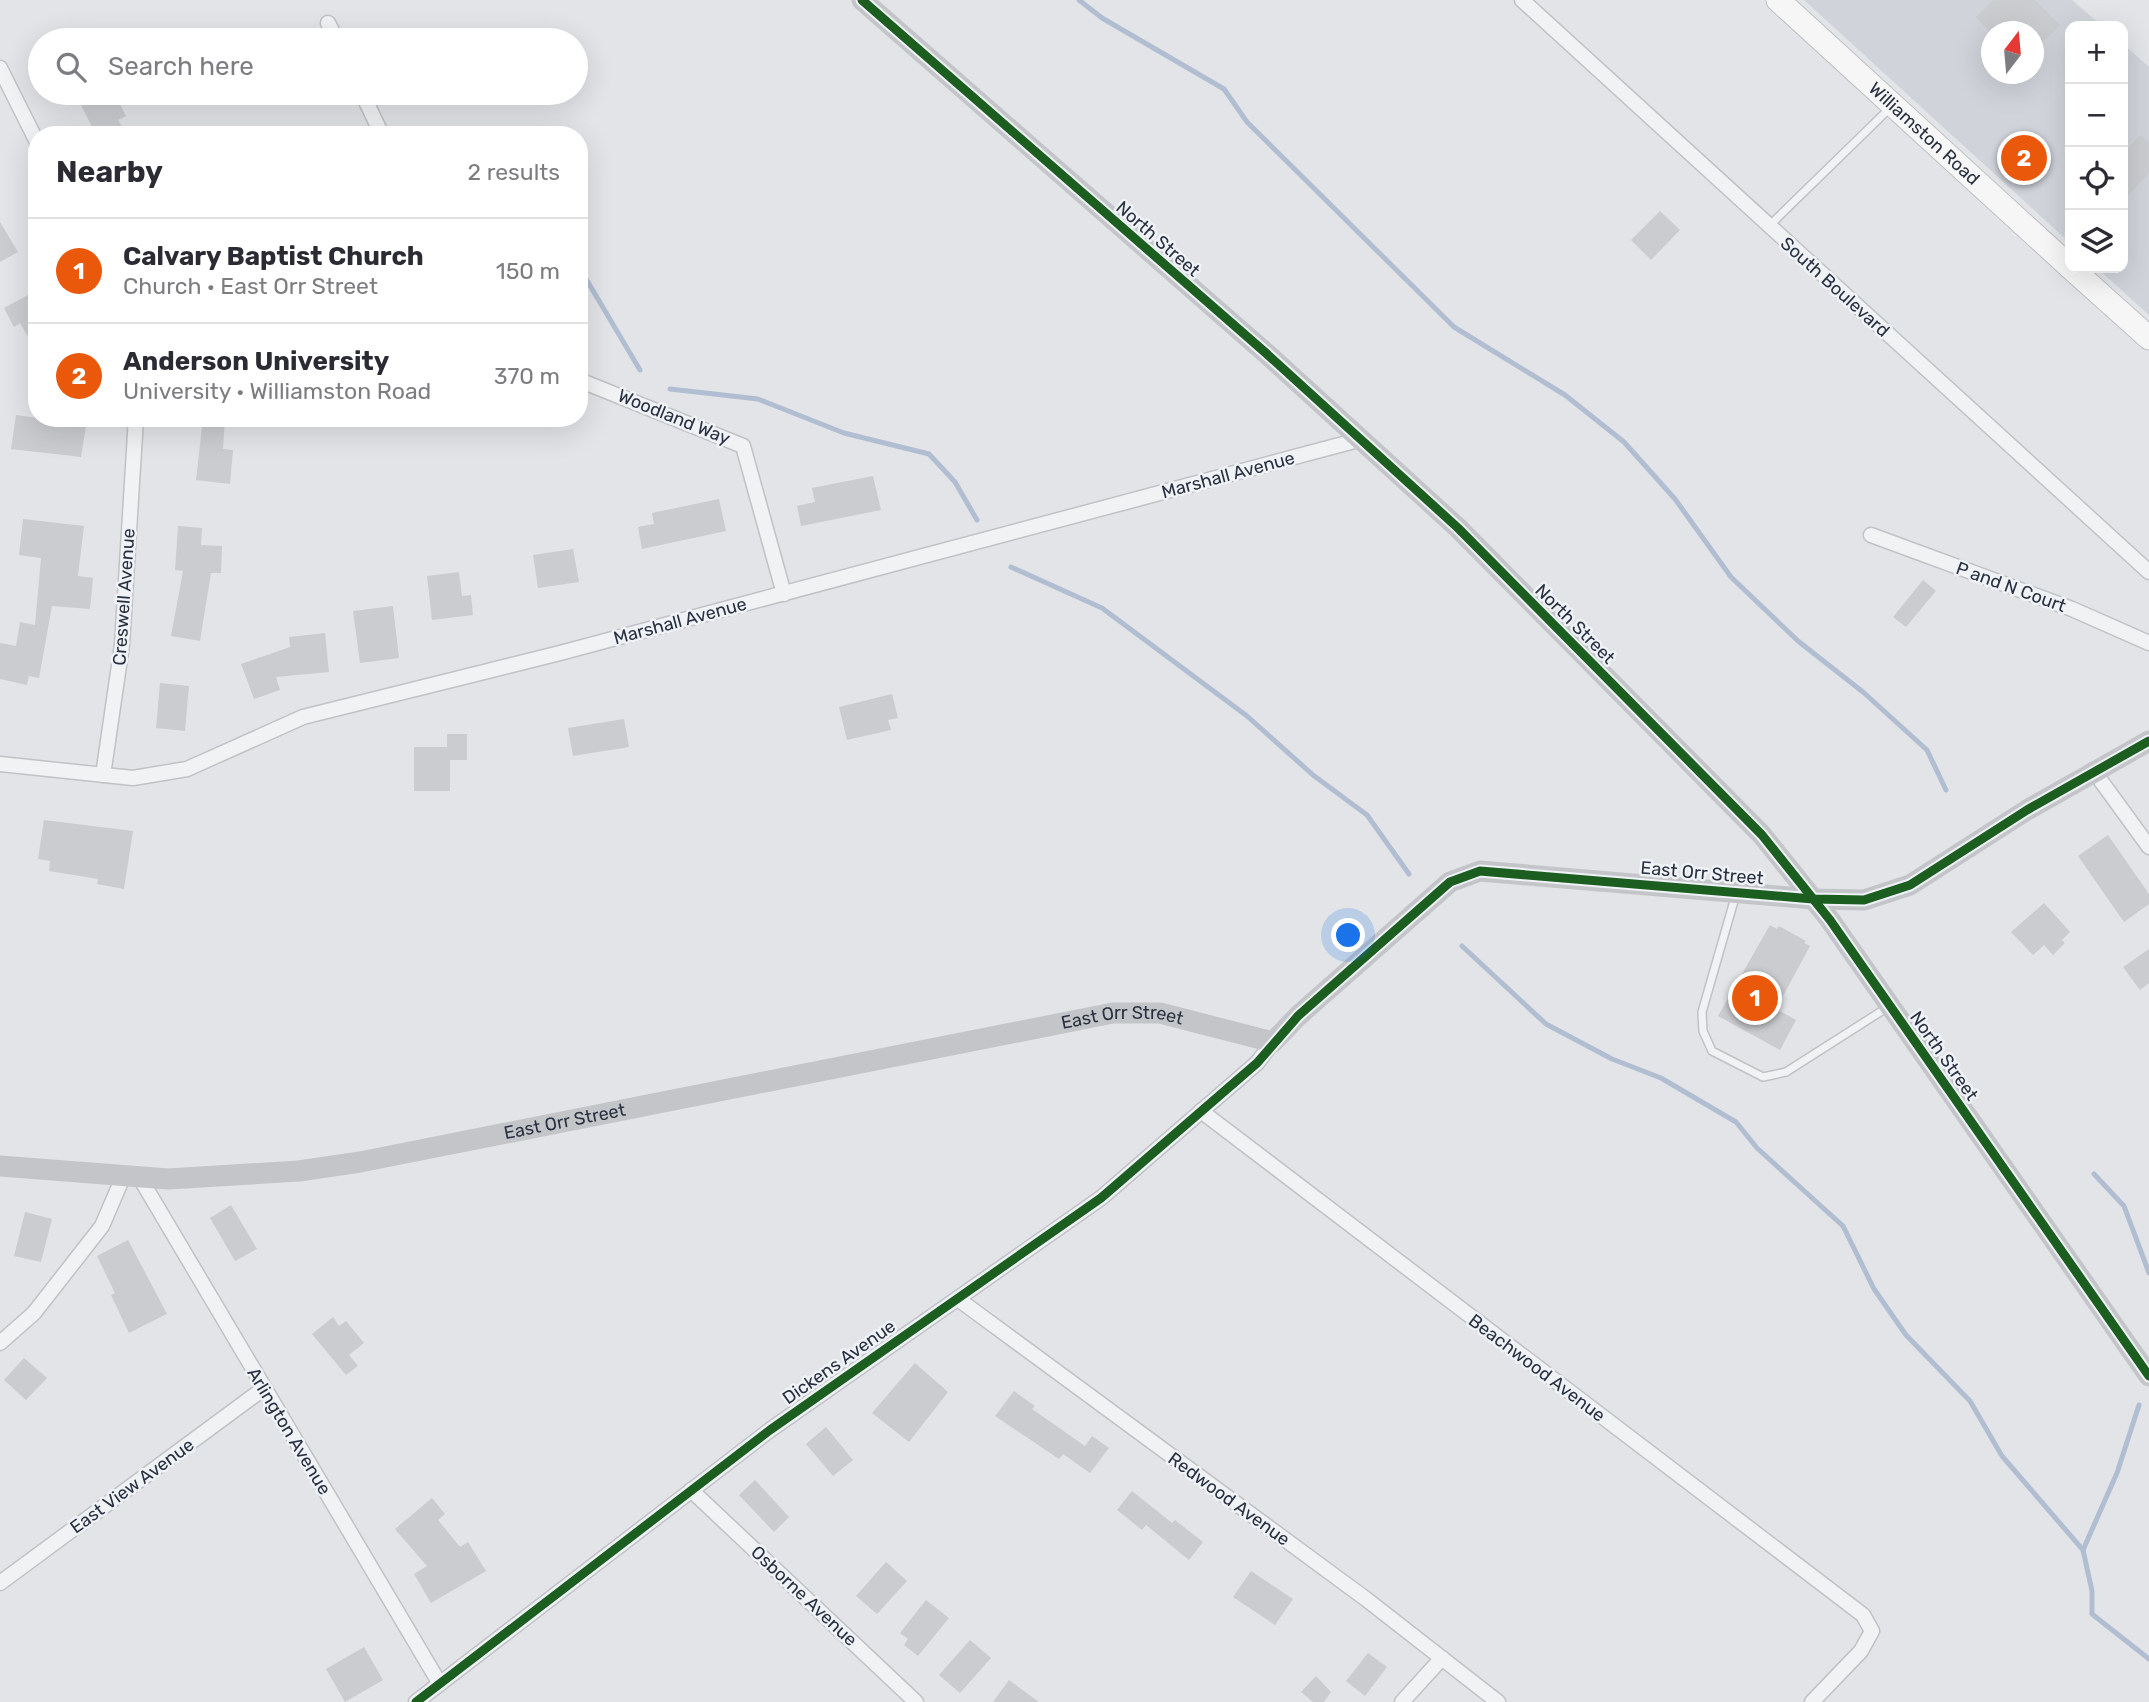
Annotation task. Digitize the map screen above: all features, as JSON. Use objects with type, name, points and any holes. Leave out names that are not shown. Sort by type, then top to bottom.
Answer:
[{"type":"main road","name":"Williamston Road","points":[[1778,0],[2065,262]]},
{"type":"main road","name":"Williamston Road","points":[[2078,273],[2149,338]]},
{"type":"street","name":"North Street","points":[[862,0],[1362,439],[1458,528],[1753,825],[1813,899],[1890,1006],[2149,1376]]},
{"type":"street","name":"South Boulevard","points":[[1522,0],[2149,572]]},
{"type":"street","points":[[328,23],[331,28]]},
{"type":"street","points":[[0,68],[29,126]]},
{"type":"street","points":[[368,105],[378,126]]},
{"type":"street","name":"Woodland Way","points":[[588,383],[726,436],[743,446],[784,594]]},
{"type":"street","name":"Creswell Avenue","points":[[103,775],[122,645],[134,427]]},
{"type":"street","name":"Marshall Avenue","points":[[0,764],[133,778],[187,769],[303,717],[784,594],[1362,439]]},
{"type":"street","name":"P and N Court","points":[[1871,535],[2072,609],[2149,643]]},
{"type":"street","name":"East Orr Street","points":[[0,1166],[131,1177],[299,1171],[360,1162],[1113,1013],[1160,1013],[1273,1042],[1298,1016],[1450,882],[1480,871],[1813,899],[1864,900],[1910,885],[2093,771],[2149,741]]},
{"type":"street","points":[[2093,771],[2149,847]]},
{"type":"street","name":"Dickens Avenue","points":[[416,1702],[770,1430],[1101,1198],[1257,1063],[1273,1042]]},
{"type":"street","name":"Beachwood Avenue","points":[[1201,1111],[1863,1615],[1872,1631],[1861,1651],[1812,1702]]},
{"type":"street","points":[[0,1343],[34,1313],[102,1226],[131,1177]]},
{"type":"street","name":"Arlington Avenue","points":[[131,1177],[263,1389],[440,1684]]},
{"type":"street","name":"Redwood Avenue","points":[[958,1299],[1498,1702]]},
{"type":"street","name":"East View Avenue","points":[[0,1583],[263,1389]]},
{"type":"street","name":"Osborne Avenue","points":[[691,1490],[916,1702]]},
{"type":"street","points":[[1402,1702],[1442,1658]]},
{"type":"lane","points":[[1768,226],[1893,105]]},
{"type":"lane","points":[[1737,893],[1702,1012],[1703,1031],[1712,1051],[1763,1077],[1786,1072],[1890,1006]]},
{"type":"shaded area","points":[[1804,0],[2072,0],[2096,21],[2065,21],[2065,238]]},
{"type":"shaded area","points":[[2128,48],[2149,67],[2149,315],[2103,273],[2128,273]]},
{"type":"building","points":[[1993,0],[2035,0],[2060,25],[2044,41],[2044,21],[1981,22],[1976,17]]},
{"type":"building","points":[[81,105],[120,105],[126,116],[118,120],[122,126],[92,126]]},
{"type":"building","points":[[2140,135],[2149,143],[2149,173],[2128,196],[2128,148]]},
{"type":"building","points":[[1660,211],[1680,230],[1651,260],[1631,240]]},
{"type":"building","points":[[0,222],[18,252],[0,262]]},
{"type":"building","points":[[28,295],[28,337],[20,323],[14,327],[4,308]]},
{"type":"building","points":[[16,415],[28,417],[28,427],[86,427],[81,457],[11,449]]},
{"type":"building","points":[[202,427],[224,427],[223,449],[233,450],[230,484],[196,480]]},
{"type":"building","points":[[873,476],[881,510],[801,526],[797,506],[815,502],[812,488]]},
{"type":"building","points":[[719,499],[726,531],[642,549],[638,527],[654,524],[652,513]]},
{"type":"building","points":[[23,519],[84,526],[78,576],[93,578],[90,609],[52,606],[39,678],[29,676],[27,685],[0,679],[0,643],[16,646],[20,622],[35,625],[41,558],[19,555]]},
{"type":"building","points":[[178,526],[202,528],[201,545],[222,546],[221,573],[211,573],[200,641],[171,636],[183,571],[175,570]]},
{"type":"building","points":[[573,549],[579,582],[538,588],[533,555]]},
{"type":"building","points":[[459,572],[462,596],[471,595],[473,615],[432,620],[427,576]]},
{"type":"building","points":[[1923,580],[1936,591],[1906,627],[1893,617]]},
{"type":"building","points":[[393,606],[399,658],[360,663],[353,611]]},
{"type":"building","points":[[325,633],[329,672],[276,677],[280,690],[254,699],[241,664],[290,647],[289,637]]},
{"type":"building","points":[[160,683],[189,686],[185,731],[156,728]]},
{"type":"building","points":[[892,694],[898,718],[888,720],[891,730],[847,740],[839,707]]},
{"type":"building","points":[[624,719],[629,747],[573,756],[568,728]]},
{"type":"building","points":[[447,734],[467,734],[467,760],[450,760],[450,791],[414,791],[414,747],[447,747]]},
{"type":"building","points":[[44,820],[133,831],[124,889],[97,884],[98,879],[49,871],[50,861],[38,859]]},
{"type":"building","points":[[2108,835],[2149,894],[2149,904],[2124,922],[2078,856]]},
{"type":"building","points":[[2044,903],[2070,932],[2062,940],[2065,943],[2053,955],[2044,945],[2033,955],[2011,932]]},
{"type":"building","points":[[1770,925],[1777,929],[1779,926],[1810,946],[1776,1009],[1796,1020],[1780,1050],[1718,1016]]},
{"type":"building","points":[[2149,949],[2149,983],[2140,990],[2123,967]]},
{"type":"building","points":[[231,1205],[257,1249],[235,1261],[210,1218]]},
{"type":"building","points":[[25,1212],[52,1219],[41,1262],[14,1256]]},
{"type":"building","points":[[128,1240],[167,1314],[129,1333],[111,1295],[115,1293],[97,1256]]},
{"type":"building","points":[[333,1317],[339,1326],[346,1321],[364,1343],[349,1355],[358,1366],[346,1375],[312,1334]]},
{"type":"building","points":[[24,1358],[47,1378],[26,1400],[4,1380]]},
{"type":"building","points":[[915,1363],[948,1392],[909,1442],[872,1413]]},
{"type":"building","points":[[1014,1391],[1035,1406],[1032,1409],[1085,1446],[1092,1436],[1109,1448],[1090,1473],[1063,1454],[1059,1459],[995,1416]]},
{"type":"building","points":[[826,1427],[853,1460],[833,1476],[806,1444]]},
{"type":"building","points":[[755,1480],[789,1517],[774,1532],[739,1495]]},
{"type":"building","points":[[1132,1491],[1172,1523],[1175,1520],[1203,1542],[1189,1560],[1146,1525],[1142,1530],[1117,1510]]},
{"type":"building","points":[[432,1498],[445,1514],[438,1520],[460,1547],[468,1542],[486,1571],[431,1603],[414,1574],[427,1566],[395,1529]]},
{"type":"building","points":[[886,1562],[907,1581],[877,1614],[856,1596]]},
{"type":"building","points":[[1251,1571],[1293,1599],[1275,1625],[1233,1597]]},
{"type":"building","points":[[926,1600],[949,1618],[918,1656],[904,1645],[908,1639],[900,1633]]},
{"type":"building","points":[[970,1640],[991,1658],[960,1693],[939,1675]]},
{"type":"building","points":[[364,1647],[383,1680],[345,1702],[326,1669]]},
{"type":"building","points":[[1368,1653],[1387,1667],[1365,1696],[1346,1681]]},
{"type":"building","points":[[1316,1676],[1331,1692],[1324,1702],[1313,1702],[1301,1692]]},
{"type":"building","points":[[1009,1680],[1039,1702],[993,1702]]},
{"type":"waterway","points":[[1079,0],[1102,18],[1224,89],[1247,122],[1454,327],[1565,395],[1624,442],[1675,499],[1731,577],[1798,641],[1863,692],[1927,750],[1946,790]]},
{"type":"waterway","points":[[588,282],[640,370]]},
{"type":"waterway","points":[[670,389],[758,399],[844,433],[929,454],[955,482],[977,520]]},
{"type":"waterway","points":[[1011,567],[1102,608],[1247,716],[1313,775],[1367,815],[1409,874]]},
{"type":"waterway","points":[[1462,946],[1546,1024],[1612,1059],[1661,1078],[1736,1122],[1757,1148],[1843,1226],[1874,1289],[1906,1335],[1970,1401],[2002,1456],[2083,1550],[2092,1591],[2092,1614],[2149,1659]]},
{"type":"waterway","points":[[2094,1174],[2124,1206],[2149,1273]]},
{"type":"waterway","points":[[2083,1550],[2117,1473],[2139,1405]]},
{"type":"cycle path","points":[[862,0],[1267,354],[1458,528],[1762,835],[1830,920],[2149,1376]]},
{"type":"cycle path","points":[[416,1702],[770,1430],[1101,1198],[1257,1063],[1298,1016],[1450,882],[1480,871],[1813,899],[1864,900],[1910,885],[2027,810],[2149,741]]},
{"type":"place","name":"Anderson University","points":[[2024,158]]},
{"type":"place","name":"Calvary Baptist Church","points":[[1755,998]]}]
